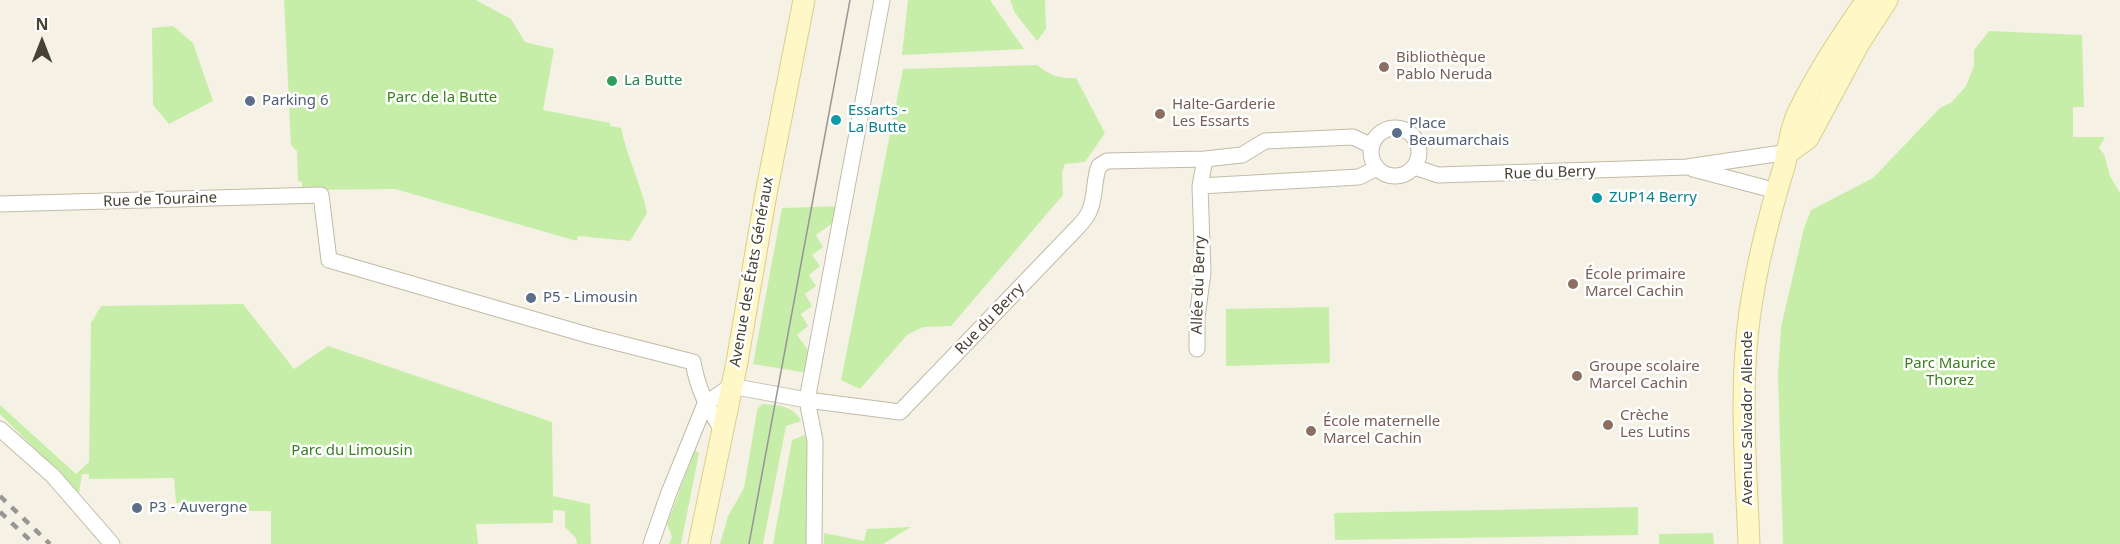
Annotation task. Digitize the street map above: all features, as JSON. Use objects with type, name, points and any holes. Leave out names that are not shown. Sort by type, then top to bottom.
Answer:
[{"type":"street","name":"Avenue des États Généraux","points":[[699,544],[723,431],[804,0]]},
{"type":"street","points":[[814,544],[815,441],[807,400],[882,0]]},
{"type":"street","name":"Avenue Salvador Allende","points":[[1749,544],[1745,391],[1750,312],[1777,191],[1789,152],[1791,129],[1843,33],[1867,0]]},
{"type":"street","points":[[1789,152],[1808,138],[1887,0]]},
{"type":"street","points":[[1388,130],[1403,130],[1415,139],[1418,146],[1418,160],[1414,167],[1403,175],[1396,176],[1389,176],[1377,168],[1373,161],[1372,146],[1381,133],[1388,130]]},
{"type":"street","name":"Rue du Berry","points":[[731,386],[807,400],[900,412],[1089,214],[1095,176],[1099,166],[1107,161],[1205,159],[1242,155],[1264,141],[1353,137],[1372,146]]},
{"type":"street","name":"Rue du Berry","points":[[1414,167],[1438,175],[1687,167],[1789,152]]},
{"type":"street","points":[[1205,159],[1200,186],[1359,177],[1377,168]]},
{"type":"street","name":"Rue du Berry","points":[[1687,167],[1777,191]]},
{"type":"street","name":"Allée du Berry","points":[[1197,349],[1197,317],[1203,273],[1200,186]]},
{"type":"street","name":"Rue de Touraine","points":[[0,204],[321,195],[329,260],[591,336],[693,362],[696,381],[705,404]]},
{"type":"street","points":[[651,544],[705,404],[731,386]]},
{"type":"street","points":[[705,404],[723,431]]},
{"type":"street","points":[[0,429],[53,476],[112,544]]},
{"type":"green space","name":"Parc de la Butte","points":[[284,0],[476,0],[511,19],[525,42],[554,49],[543,110],[610,123],[610,126],[621,128],[647,213],[630,241],[578,236],[577,241],[395,189],[311,190],[302,188],[302,182],[298,181],[297,151],[291,145]]},
{"type":"green space","points":[[908,0],[990,0],[1024,49],[902,55]]},
{"type":"green space","points":[[1010,0],[1045,0],[1046,29],[1037,41],[1015,13]]},
{"type":"green space","points":[[173,26],[193,43],[213,101],[169,124],[153,105],[152,28]]},
{"type":"green space","name":"Parc Maurice Thorez","points":[[1989,31],[2082,35],[2084,107],[2073,107],[2073,137],[2105,137],[2099,148],[2104,154],[2110,176],[2120,193],[2120,544],[1783,544],[1778,374],[1781,327],[1804,228],[1811,210],[1873,178],[1940,108],[1952,102],[1966,86],[1974,66],[1974,50]]},
{"type":"green space","points":[[1037,65],[1055,76],[1076,78],[1105,133],[1085,162],[1065,164],[1062,173],[1063,195],[951,326],[924,327],[908,334],[860,389],[841,380],[903,69]]},
{"type":"green space","points":[[840,206],[837,220],[816,235],[823,247],[812,255],[820,266],[809,275],[816,286],[805,294],[812,306],[801,314],[808,326],[797,335],[812,355],[808,373],[753,364],[782,208]]},
{"type":"green space","name":"Parc du Limousin","points":[[243,304],[294,369],[328,346],[552,422],[553,496],[590,504],[591,544],[577,544],[576,538],[565,527],[565,511],[553,510],[553,523],[476,524],[478,544],[271,544],[271,511],[191,511],[190,503],[176,503],[174,478],[89,479],[89,474],[82,474],[79,493],[0,414],[0,405],[76,474],[89,462],[91,323],[101,306]]},
{"type":"green space","points":[[1329,307],[1330,363],[1226,366],[1226,309]]},
{"type":"green space","points":[[763,404],[790,409],[801,421],[786,426],[763,544],[720,544],[728,516],[744,488],[757,411]]},
{"type":"green space","points":[[807,434],[810,450],[807,544],[773,544],[792,440]]},
{"type":"green space","points":[[695,450],[699,453],[681,544],[669,544],[672,537],[667,524]]},
{"type":"green space","points":[[1638,507],[1638,535],[1335,540],[1334,513]]},
{"type":"green space","points":[[911,527],[883,544],[824,544],[824,533],[864,541],[867,529]]},
{"type":"green space","points":[[1713,533],[1714,544],[1659,544],[1659,534]]},
{"type":"tram line","points":[[749,544],[850,0]]},
{"type":"railway","points":[[0,496],[50,544]]},
{"type":"railway","points":[[0,512],[34,544]]},
{"type":"place","name":"Bibliothèque Pablo Neruda","points":[[1384,67]]},
{"type":"place","name":"La Butte","points":[[612,81]]},
{"type":"place","name":"Parking 6","points":[[250,101]]},
{"type":"place","name":"Halte-Garderie Les Essarts","points":[[1160,114]]},
{"type":"place","name":"Essarts - La Butte","points":[[836,120]]},
{"type":"place","name":"Place Beaumarchais","points":[[1397,133]]},
{"type":"place","name":"ZUP14 Berry","points":[[1597,198]]},
{"type":"place","name":"École primaire Marcel Cachin","points":[[1573,284]]},
{"type":"place","name":"P5 - Limousin","points":[[531,298]]},
{"type":"place","name":"Groupe scolaire Marcel Cachin","points":[[1577,376]]},
{"type":"place","name":"Crèche Les Lutins","points":[[1608,425]]},
{"type":"place","name":"École maternelle Marcel Cachin","points":[[1311,431]]},
{"type":"place","name":"P3 - Auvergne","points":[[137,508]]}]
